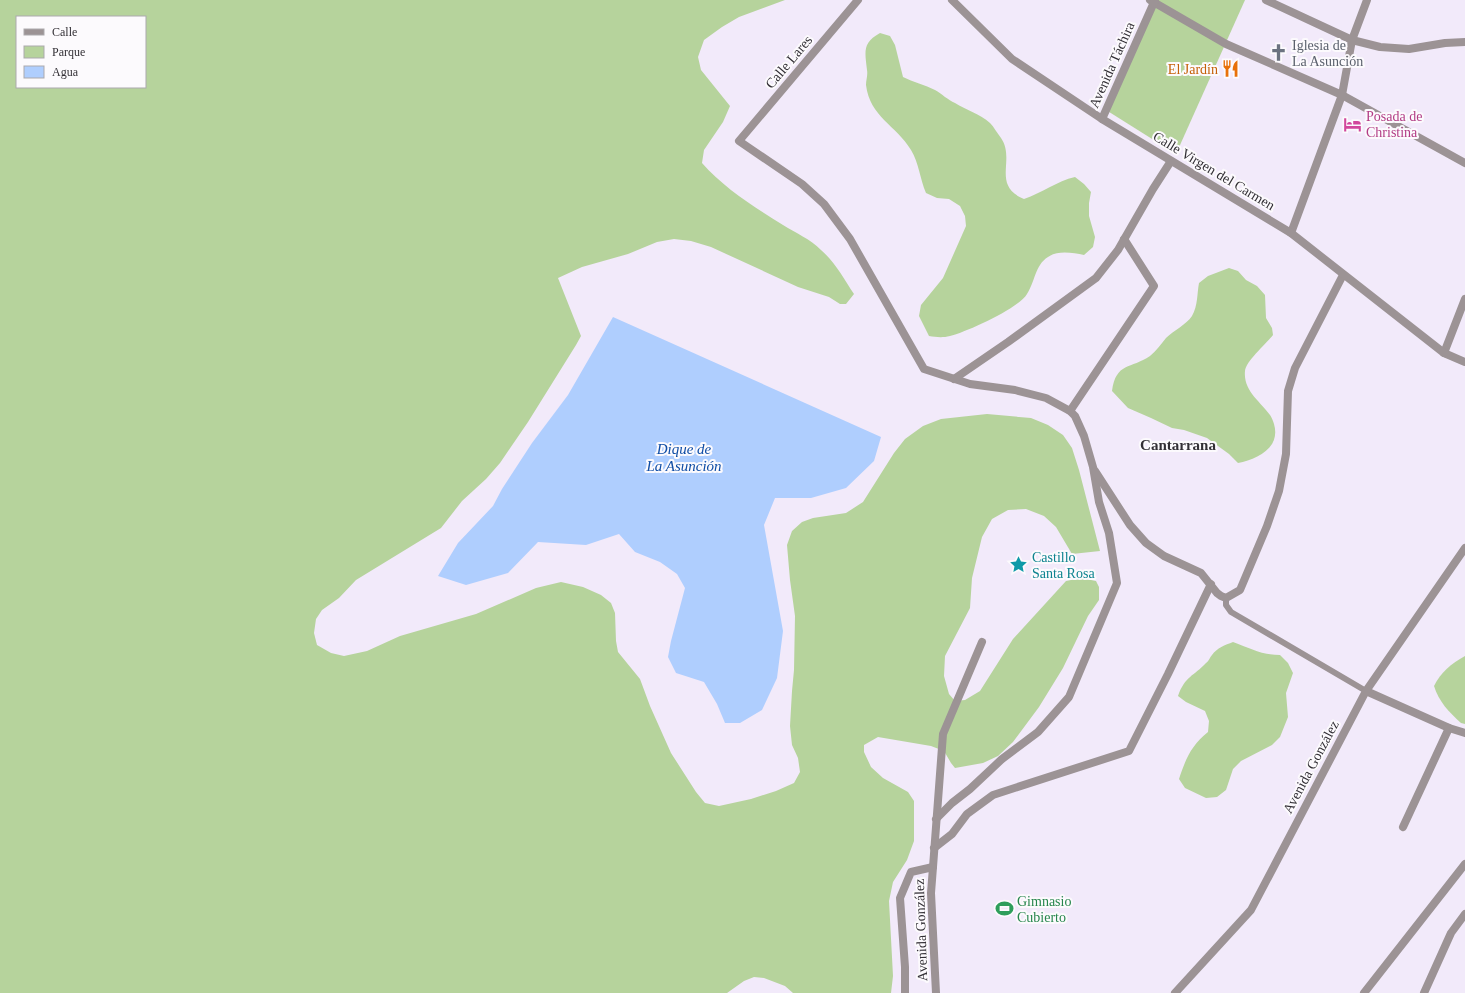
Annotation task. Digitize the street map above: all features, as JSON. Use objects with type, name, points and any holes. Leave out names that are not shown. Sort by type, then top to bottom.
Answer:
[{"type":"street","name":"Calle Lares","points":[[858,0],[739,141],[802,184],[824,204],[850,239],[924,369],[954,379]]},
{"type":"street","name":"Calle Virgen del Carmen","points":[[952,0],[1012,59],[1102,119],[1291,233],[1444,353],[1465,362]]},
{"type":"street","points":[[1266,0],[1352,40],[1380,46],[1409,49],[1445,43],[1465,42]]},
{"type":"street","points":[[1291,233],[1342,95],[1352,40],[1367,0]]},
{"type":"street","name":"Avenida Táchira","points":[[1102,119],[1154,1]]},
{"type":"street","points":[[1154,1],[1226,44],[1342,95],[1465,163]]},
{"type":"street","points":[[954,379],[1096,278],[1118,250],[1172,161]]},
{"type":"street","points":[[1070,411],[1154,286],[1124,239]]},
{"type":"street","points":[[1093,467],[1130,525],[1146,543],[1164,556],[1200,573],[1221,596],[1226,598],[1240,590],[1267,526],[1279,491],[1286,454],[1288,391],[1295,368],[1344,275]]},
{"type":"street","points":[[1444,353],[1465,299]]},
{"type":"street","points":[[936,818],[1002,759],[1038,732],[1069,697],[1117,583],[1109,533],[1099,502],[1093,467],[1084,436],[1075,416],[1070,411],[1046,398],[1015,390],[970,384],[954,379]]},
{"type":"street","name":"Avenida González","points":[[1175,993],[1251,910],[1366,691],[1465,548]]},
{"type":"street","points":[[934,848],[952,834],[967,814],[993,795],[1129,751],[1210,584]]},
{"type":"street","name":"Avenida González","points":[[936,993],[931,893],[943,734],[982,642]]},
{"type":"street","points":[[1366,691],[1449,728],[1465,733]]},
{"type":"street","points":[[1403,827],[1449,728]]},
{"type":"street","points":[[1364,993],[1465,864]]},
{"type":"street","points":[[905,993],[905,967],[900,898],[911,872],[933,867]]},
{"type":"street","points":[[1424,993],[1451,933],[1465,914]]},
{"type":"lane","points":[[1226,598],[1226,605],[1231,612],[1366,691]]},
{"type":"green space","points":[[0,0],[785,0],[739,17],[704,40],[698,57],[701,70],[730,106],[723,122],[704,150],[702,163],[720,181],[740,197],[817,246],[835,265],[854,294],[846,304],[840,304],[829,297],[798,287],[711,247],[691,241],[674,239],[657,242],[628,254],[582,267],[558,278],[581,336],[528,422],[500,463],[486,479],[462,501],[441,528],[356,580],[339,598],[322,610],[316,619],[314,633],[317,645],[331,653],[344,656],[367,651],[400,636],[476,614],[536,588],[561,582],[583,587],[601,595],[611,603],[615,613],[618,652],[640,679],[650,706],[671,753],[696,792],[705,803],[719,806],[751,799],[776,791],[794,783],[800,772],[798,758],[792,745],[790,726],[794,670],[795,616],[787,545],[792,531],[802,522],[813,518],[846,513],[863,502],[894,453],[905,439],[923,426],[941,419],[987,414],[1031,418],[1048,425],[1063,435],[1072,448],[1100,551],[1072,554],[1056,527],[1044,516],[1026,509],[1008,510],[992,519],[982,537],[972,578],[970,608],[945,656],[944,676],[949,694],[955,701],[965,700],[980,691],[1013,639],[1066,581],[1081,578],[1096,581],[1099,587],[1099,600],[1088,616],[1063,668],[1039,707],[1013,742],[998,756],[983,763],[955,768],[944,751],[931,746],[878,737],[864,745],[864,752],[871,767],[883,778],[908,792],[914,801],[914,841],[907,860],[893,882],[889,901],[893,976],[891,993],[793,993],[785,986],[764,978],[754,977],[744,981],[727,993],[0,993]]},
{"type":"green space","points":[[1155,0],[1245,0],[1176,154],[1106,110]]},
{"type":"green space","points":[[880,33],[890,36],[895,45],[903,77],[935,90],[952,102],[982,117],[991,125],[1005,146],[1006,179],[1009,187],[1014,193],[1024,199],[1062,181],[1075,177],[1091,192],[1089,216],[1095,237],[1093,247],[1084,255],[1056,253],[1048,257],[1040,264],[1030,289],[1022,300],[992,319],[950,336],[929,336],[919,316],[921,305],[943,278],[966,226],[965,216],[960,206],[949,199],[937,198],[926,193],[916,160],[911,150],[905,141],[878,113],[868,96],[866,85],[867,72],[865,53],[867,44],[870,40]]},
{"type":"green space","points":[[1229,268],[1238,271],[1246,280],[1257,286],[1265,295],[1266,318],[1272,328],[1273,335],[1249,362],[1245,371],[1245,378],[1253,396],[1270,415],[1274,424],[1274,440],[1271,446],[1260,455],[1253,459],[1238,463],[1229,454],[1207,438],[1184,430],[1172,428],[1128,408],[1112,391],[1117,375],[1121,371],[1150,356],[1166,338],[1192,316],[1197,300],[1199,283],[1208,276]]},
{"type":"green space","points":[[1233,642],[1250,649],[1273,655],[1280,655],[1288,663],[1293,673],[1286,693],[1288,717],[1280,737],[1272,745],[1241,761],[1233,769],[1226,790],[1217,797],[1206,798],[1185,788],[1179,779],[1193,747],[1208,732],[1209,721],[1205,711],[1186,702],[1178,696],[1187,680],[1207,662],[1216,650]]},
{"type":"green space","points":[[1465,656],[1465,724],[1461,723],[1452,715],[1439,697],[1434,686],[1447,669]]},
{"type":"water","name":"Dique de La Asunción","points":[[613,317],[881,437],[874,461],[846,488],[811,498],[775,498],[764,525],[783,631],[777,678],[762,710],[740,723],[725,723],[717,704],[704,682],[676,673],[668,657],[685,588],[677,574],[660,562],[635,552],[619,534],[586,545],[538,542],[508,573],[466,585],[438,576],[458,543],[493,506],[502,489],[532,443],[568,395]]},
{"type":"place","name":"Iglesia de La Asunción","points":[[1279,53]]},
{"type":"place","name":"El Jardín","points":[[1231,69]]},
{"type":"place","name":"Posada de Christina","points":[[1353,124]]},
{"type":"place","name":"Castillo Santa Rosa","points":[[1019,565]]},
{"type":"place","name":"Gimnasio Cubierto","points":[[1004,909]]},
{"type":"district","name":"Cantarrana","points":[[1178,445]]}]
